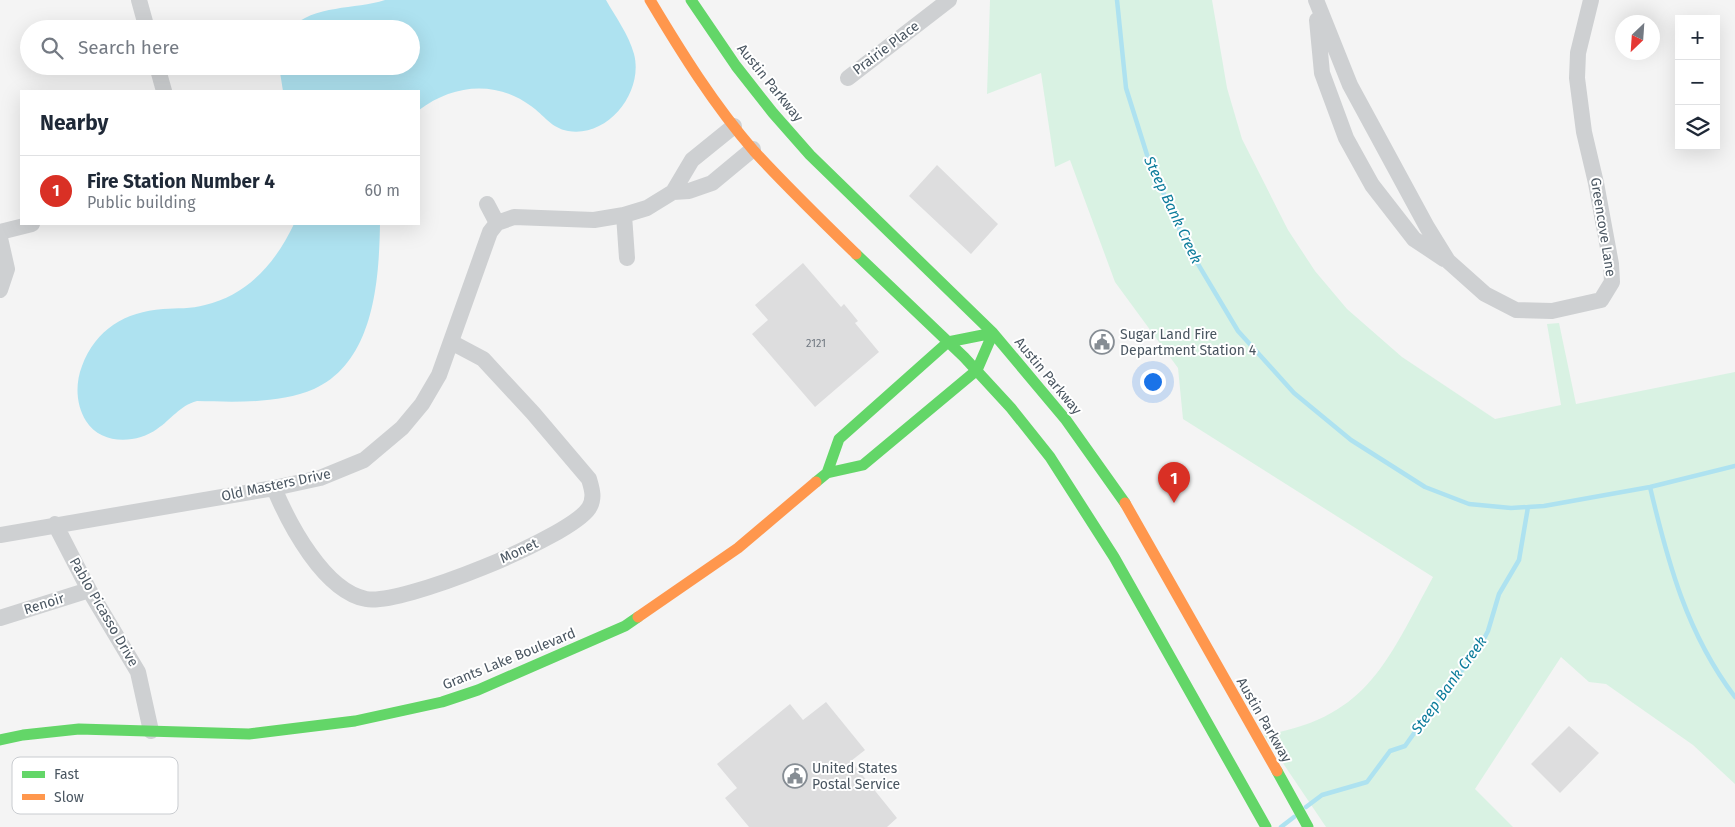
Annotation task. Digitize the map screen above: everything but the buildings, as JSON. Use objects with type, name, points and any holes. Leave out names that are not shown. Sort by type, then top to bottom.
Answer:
[{"type":"main road","points":[[650,0],[688,63],[753,149],[798,198],[976,370],[1023,422],[1083,506],[1266,827]]},
{"type":"main road","name":"Austin Parkway","points":[[690,0],[736,66],[772,113],[810,155],[993,333],[1066,420],[1120,494],[1308,827]]},
{"type":"main road","points":[[827,473],[839,439],[948,342],[993,333]]},
{"type":"main road","name":"Grants Lake Boulevard","points":[[0,740],[79,729],[250,734],[345,723],[442,702],[478,690],[625,626],[738,548],[827,473],[863,465],[976,370],[993,333]]},
{"type":"street","points":[[139,0],[145,20]]},
{"type":"street","name":"Prairie Place","points":[[848,78],[949,0]]},
{"type":"street","name":"Greencove Lane","points":[[1316,2],[1322,73],[1346,138],[1372,185],[1414,239],[1448,261],[1485,294],[1516,310],[1552,311],[1601,300],[1612,282],[1611,264],[1596,183],[1584,132],[1576,78],[1577,61],[1591,0]]},
{"type":"street","name":"Greencove Lane","points":[[1316,2],[1350,85],[1426,227],[1448,261]]},
{"type":"street","points":[[160,75],[164,90]]},
{"type":"street","points":[[487,204],[497,223],[514,217],[594,220],[624,216],[647,208],[673,192],[692,160],[734,126]]},
{"type":"street","points":[[673,192],[689,191],[712,183],[753,149]]},
{"type":"street","points":[[624,216],[627,258]]},
{"type":"street","name":"Old Masters Drive","points":[[0,535],[55,524],[274,488],[345,469],[364,460],[387,443],[422,404],[439,375],[490,232],[497,223]]},
{"type":"street","points":[[0,232],[28,225]]},
{"type":"street","points":[[0,238],[8,269],[1,289]]},
{"type":"street","name":"Monet","points":[[274,488],[288,521],[304,548],[329,575],[348,591],[365,599],[380,600],[395,597],[472,571],[522,551],[576,521],[592,503],[593,490],[589,479],[483,359],[451,342]]},
{"type":"street","name":"Pablo Picasso Drive","points":[[55,524],[89,590],[138,672],[151,731]]},
{"type":"street","name":"Renoir","points":[[0,618],[89,590]]},
{"type":"green space","points":[[990,0],[1212,0],[1227,88],[1242,139],[1288,230],[1315,271],[1347,309],[1402,357],[1495,419],[1561,405],[1547,324],[1559,323],[1576,404],[1735,372],[1735,784],[1693,745],[1606,684],[1589,682],[1561,657],[1475,789],[1513,827],[1326,827],[1264,735],[1299,727],[1328,715],[1351,700],[1370,681],[1387,659],[1433,577],[1183,419],[1178,368],[1115,282],[1070,160],[1055,167],[1041,73],[987,94]]},
{"type":"water","points":[[385,0],[606,0],[632,47],[636,69],[634,83],[620,109],[609,120],[597,127],[583,131],[568,131],[557,127],[518,98],[504,92],[489,89],[460,90],[432,101],[420,109],[420,90],[283,90],[280,75],[420,75],[420,20],[302,20],[323,11]]},
{"type":"water","points":[[294,225],[380,225],[378,270],[369,318],[361,340],[349,360],[334,376],[314,389],[271,400],[197,401],[180,409],[149,434],[139,437],[119,440],[100,434],[92,429],[83,415],[78,401],[78,380],[88,353],[104,332],[124,319],[136,314],[163,309],[200,306],[235,293],[259,275],[287,238]]},
{"type":"waterway","name":"Steep Bank Creek","points":[[1117,0],[1126,88],[1148,158],[1186,244],[1238,331],[1294,393],[1351,440],[1425,487],[1469,504],[1511,508],[1544,506],[1650,487],[1735,466]]},
{"type":"waterway","name":"Steep Bank Creek","points":[[1650,487],[1664,543],[1681,597],[1704,648],[1718,673],[1735,697]]},
{"type":"waterway","name":"Steep Bank Creek","points":[[1306,807],[1322,795],[1367,782],[1390,751],[1405,746],[1444,691],[1476,654],[1488,631],[1499,594],[1519,560],[1528,507]]},
{"type":"waterway","name":"Steep Bank Creek","points":[[1281,827],[1294,817]]},
{"type":"traffic: fast","points":[[691,0],[736,66],[773,113],[810,155],[993,333],[1066,420],[1125,503]]},
{"type":"traffic: fast","points":[[856,254],[964,357],[1011,408],[1050,457],[1114,557],[1266,827]]},
{"type":"traffic: fast","points":[[827,473],[863,465],[977,370],[993,333]]},
{"type":"traffic: fast","points":[[816,482],[827,473],[839,439],[948,342],[993,333]]},
{"type":"traffic: fast","points":[[0,740],[23,735],[79,729],[249,734],[355,721],[442,702],[478,690],[625,626],[638,617]]},
{"type":"traffic: fast","points":[[1277,771],[1308,827]]},
{"type":"traffic: slow","points":[[650,0],[699,78],[739,133],[779,178],[856,254]]},
{"type":"traffic: slow","points":[[638,617],[738,548],[816,482]]},
{"type":"traffic: slow","points":[[1125,503],[1277,771]]},
{"type":"place","name":"Sugar Land Fire Department Station 4","points":[[1102,342]]},
{"type":"place","name":"Fire Station Number 4","points":[[1174,503]]},
{"type":"place","name":"United States Postal Service","points":[[795,776]]}]
